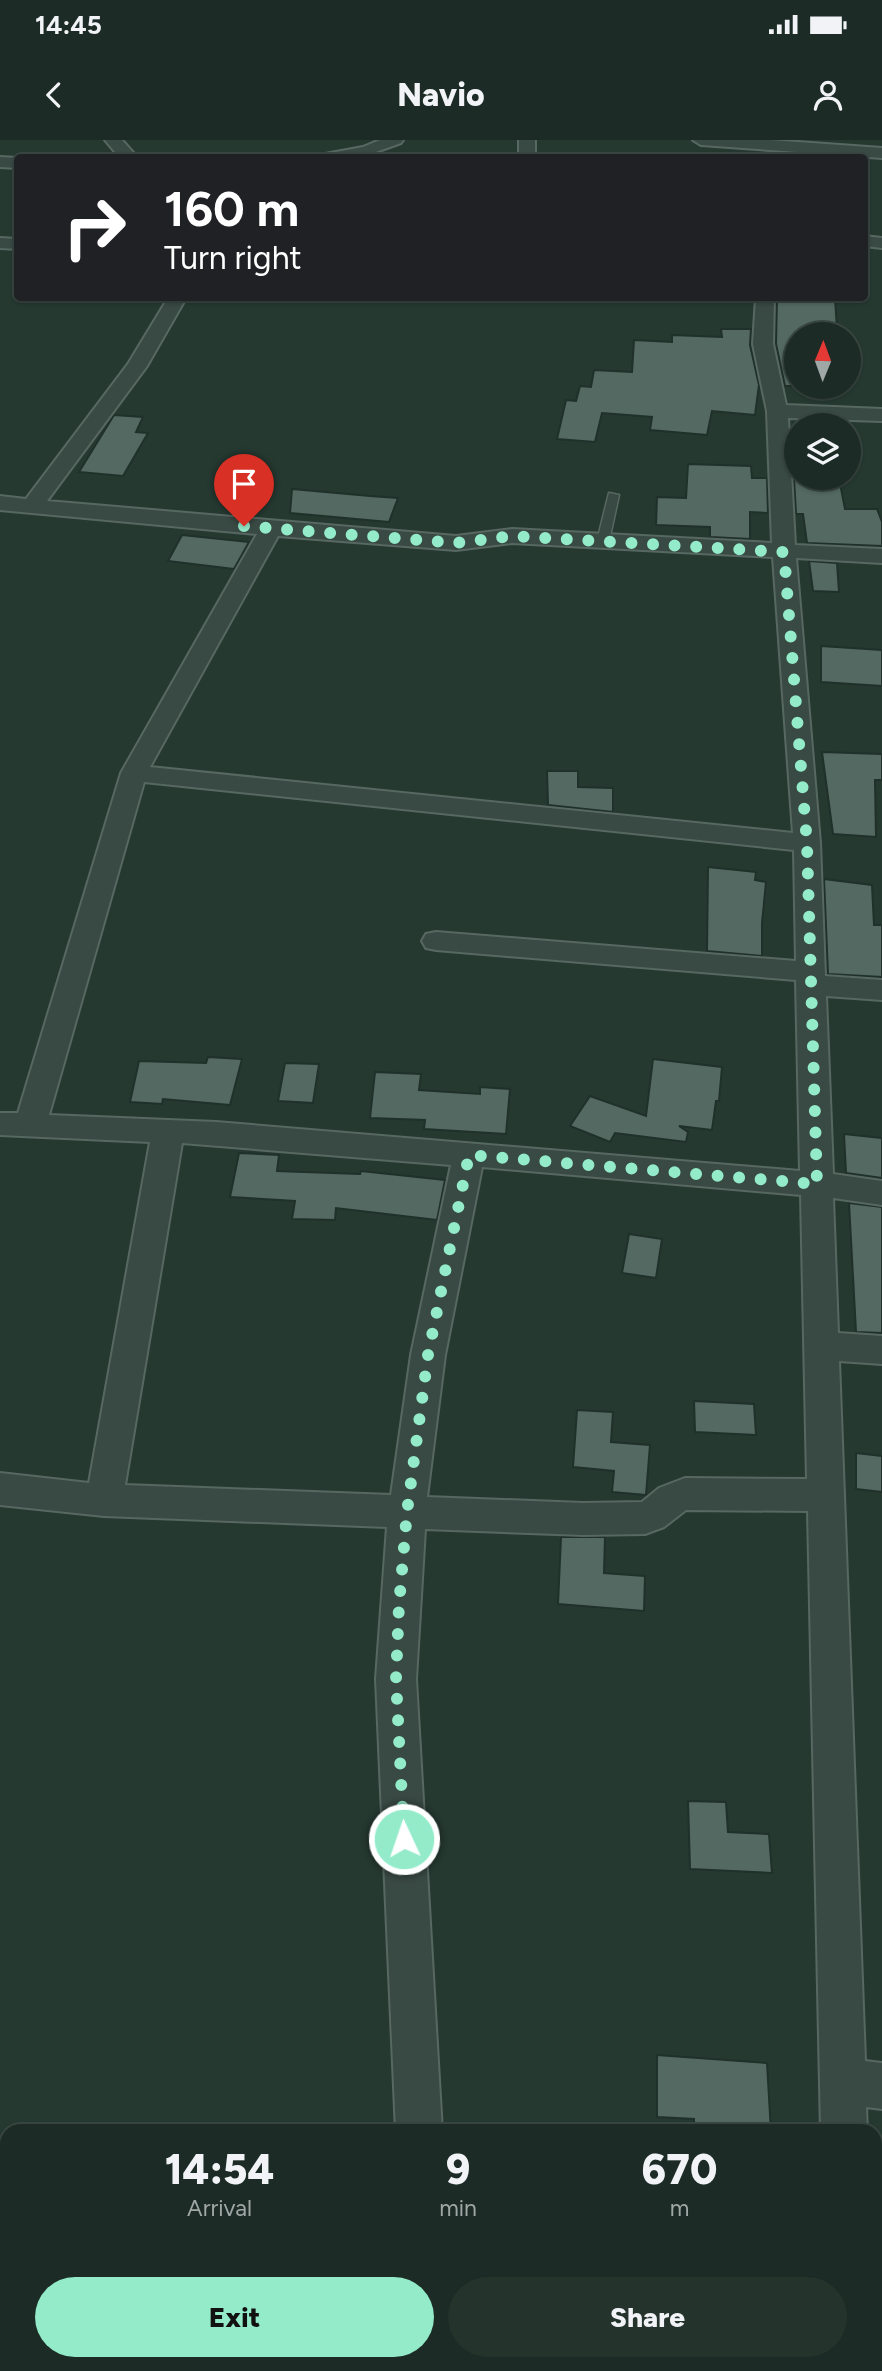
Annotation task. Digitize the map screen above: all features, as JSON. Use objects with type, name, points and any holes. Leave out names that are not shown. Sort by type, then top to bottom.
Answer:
[{"type":"street","points":[[113,140],[126,154]]},
{"type":"street","points":[[349,154],[395,140]]},
{"type":"street","points":[[701,140],[750,147],[882,153]]},
{"type":"street","points":[[33,505],[137,366],[175,301]]},
{"type":"street","points":[[765,301],[763,344],[777,411],[784,552],[807,844],[825,1495],[862,2083],[847,2124]]},
{"type":"street","points":[[777,411],[882,415]]},
{"type":"street","points":[[0,503],[271,529],[456,543],[501,536],[882,556]]},
{"type":"street","points":[[271,529],[135,773],[15,1125],[168,1131],[817,1184],[882,1194]]},
{"type":"street","points":[[135,773],[807,844]]},
{"type":"street","points":[[436,941],[811,979],[882,990]]},
{"type":"street","points":[[104,1500],[168,1131]]},
{"type":"street","points":[[419,2124],[396,1679],[399,1605],[407,1512],[428,1355],[469,1155]]},
{"type":"street","points":[[821,1346],[882,1350]]},
{"type":"street","points":[[0,1489],[104,1500],[634,1519],[654,1516],[665,1501],[685,1494],[825,1495]]},
{"type":"lane","points":[[603,541],[613,495]]},
{"type":"building","points":[[777,301],[835,301],[837,322],[784,322],[784,381],[776,344]]},
{"type":"building","points":[[721,329],[751,329],[750,345],[759,385],[755,415],[712,411],[707,435],[650,430],[652,417],[602,413],[595,442],[557,439],[566,400],[576,401],[580,386],[591,387],[594,370],[632,372],[634,340],[672,342],[672,335],[722,337]]},
{"type":"building","points":[[114,415],[143,417],[136,432],[148,433],[123,476],[79,472]]},
{"type":"building","points":[[688,464],[751,466],[752,478],[767,478],[768,513],[750,512],[750,539],[710,537],[710,527],[656,525],[657,497],[686,498]]},
{"type":"building","points":[[292,489],[398,498],[389,522],[290,513]]},
{"type":"building","points":[[795,490],[841,490],[845,509],[877,509],[882,522],[882,546],[807,543],[803,514],[796,514]]},
{"type":"building","points":[[182,535],[249,542],[234,569],[168,561]]},
{"type":"building","points":[[809,561],[837,563],[839,592],[813,591]]},
{"type":"building","points":[[821,646],[882,650],[882,686],[821,682]]},
{"type":"building","points":[[822,752],[882,754],[882,780],[875,780],[876,837],[833,834]]},
{"type":"building","points":[[547,771],[578,771],[578,787],[613,788],[613,812],[548,805]]},
{"type":"building","points":[[708,867],[756,872],[755,880],[766,882],[762,956],[707,951]]},
{"type":"building","points":[[824,879],[872,885],[874,925],[882,925],[882,977],[828,974]]},
{"type":"building","points":[[208,1057],[242,1059],[230,1105],[163,1099],[162,1104],[130,1102],[139,1061],[206,1063]]},
{"type":"building","points":[[653,1059],[722,1067],[719,1101],[716,1101],[712,1130],[679,1126],[688,1132],[686,1142],[615,1133],[610,1142],[570,1126],[590,1096],[646,1116]]},
{"type":"building","points":[[285,1063],[319,1064],[313,1103],[278,1101]]},
{"type":"building","points":[[375,1072],[421,1074],[419,1090],[480,1094],[480,1087],[510,1089],[506,1134],[424,1129],[425,1120],[370,1118]]},
{"type":"building","points":[[844,1134],[882,1138],[882,1178],[846,1173]]},
{"type":"building","points":[[239,1153],[279,1155],[277,1171],[360,1174],[361,1171],[445,1180],[437,1220],[336,1208],[335,1220],[292,1219],[295,1201],[230,1197]]},
{"type":"building","points":[[849,1203],[882,1207],[882,1333],[856,1332]]},
{"type":"building","points":[[629,1234],[662,1239],[656,1278],[622,1273]]},
{"type":"building","points":[[694,1401],[754,1404],[756,1435],[695,1432]]},
{"type":"building","points":[[577,1410],[613,1412],[611,1442],[650,1445],[646,1495],[612,1492],[614,1471],[573,1467]]},
{"type":"building","points":[[856,1453],[882,1456],[882,1492],[856,1489]]},
{"type":"building","points":[[561,1537],[605,1537],[604,1573],[645,1576],[644,1611],[558,1604]]},
{"type":"building","points":[[688,1801],[726,1802],[728,1832],[769,1834],[772,1873],[690,1869]]},
{"type":"building","points":[[657,2055],[767,2063],[771,2124],[694,2124],[694,2119],[657,2117]]},
{"type":"route","points":[[244,526],[456,543],[512,536],[784,552],[807,844],[817,1184],[469,1155],[442,1299],[428,1355],[407,1512],[396,1679],[404,1839]]}]
